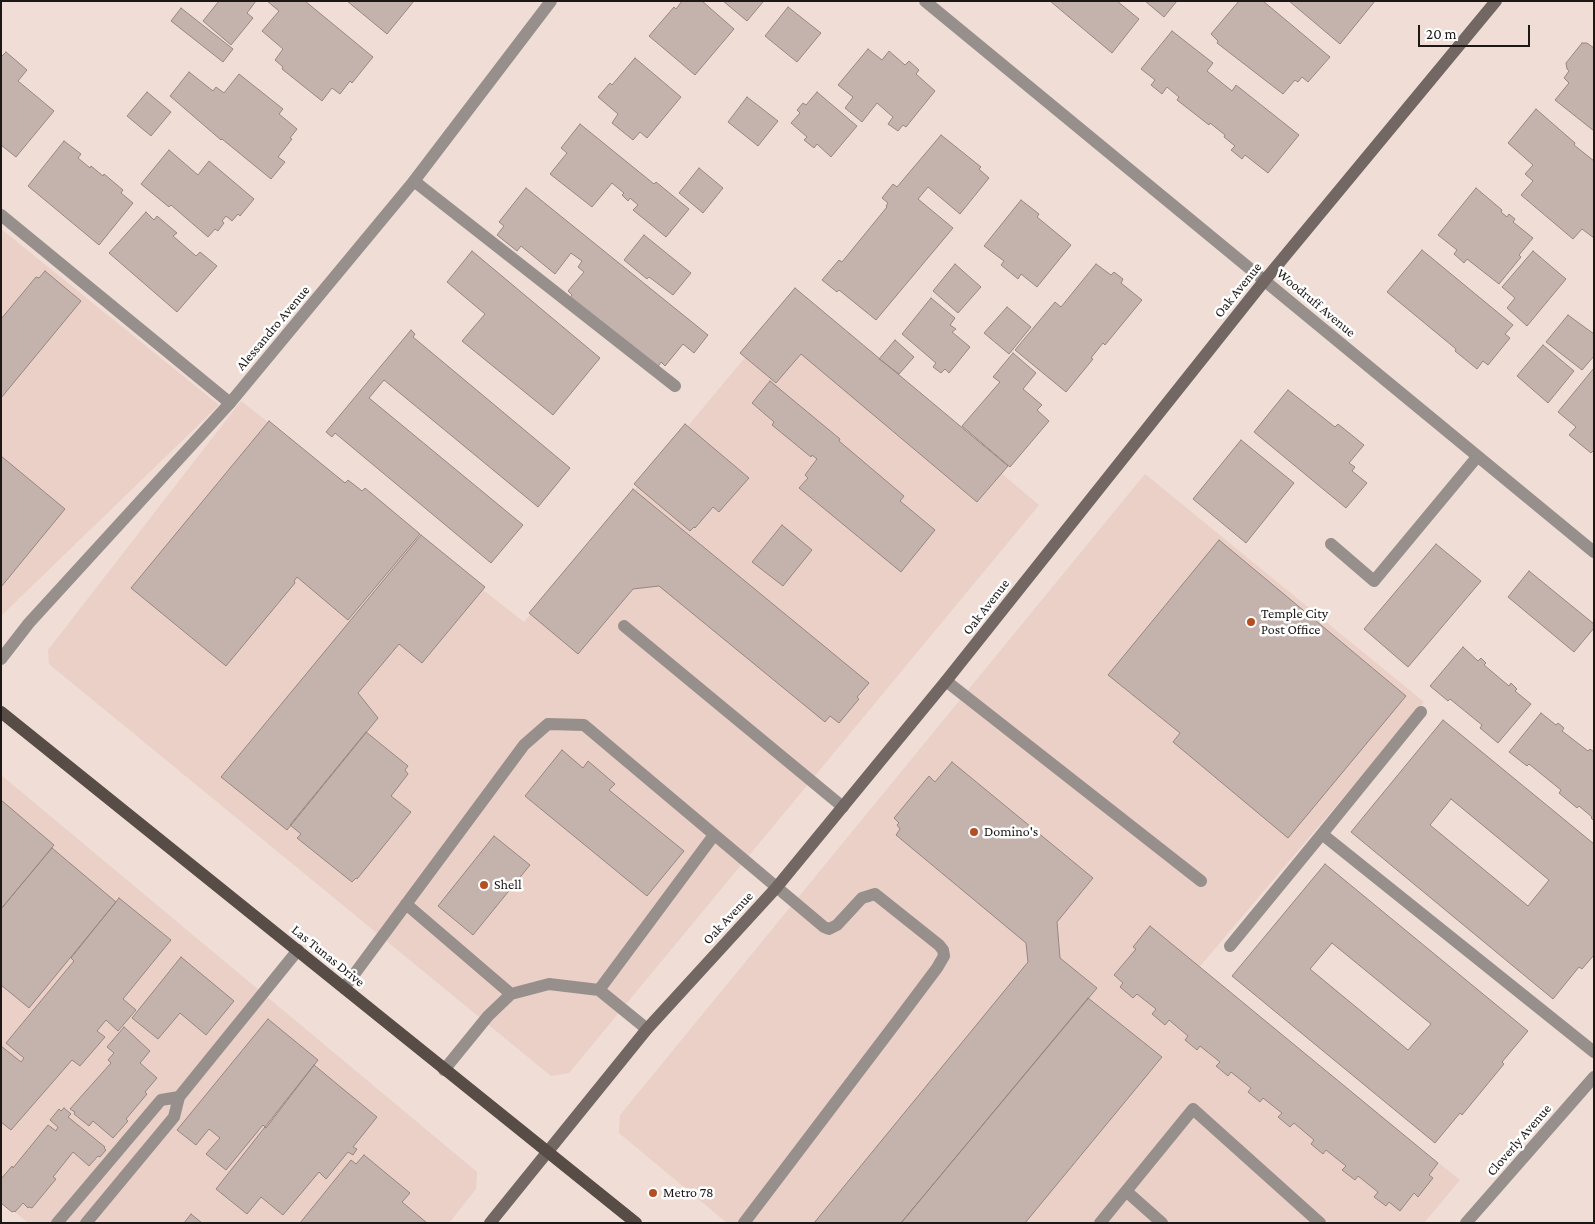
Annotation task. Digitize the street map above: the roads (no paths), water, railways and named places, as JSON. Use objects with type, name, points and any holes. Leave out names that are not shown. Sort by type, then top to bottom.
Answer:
[{"type":"main road","name":"Las Tunas Drive","points":[[1,712],[636,1223]]},
{"type":"street","name":"Alessandro Avenue","points":[[1,660],[29,623],[230,403],[414,180],[551,1]]},
{"type":"street","name":"Woodruff Avenue","points":[[925,1],[1594,552]]},
{"type":"street","name":"Oak Avenue","points":[[490,1223],[647,1029],[776,888],[843,807],[946,681],[1265,280],[1496,1]]},
{"type":"street","points":[[414,180],[676,386]]},
{"type":"street","points":[[1,215],[230,403]]},
{"type":"street","points":[[1331,544],[1374,581],[1477,457]]},
{"type":"street","points":[[624,626],[843,807]]},
{"type":"street","points":[[946,681],[1201,881]]},
{"type":"street","points":[[1230,946],[1421,712]]},
{"type":"street","points":[[344,988],[524,744],[548,724],[584,725],[824,927],[828,929],[837,925],[862,898],[875,894],[939,945],[943,950],[944,956],[937,968],[744,1223]]},
{"type":"street","points":[[599,990],[714,834]]},
{"type":"street","points":[[1322,834],[1594,1052]]},
{"type":"street","points":[[406,904],[511,994]]},
{"type":"street","points":[[86,1223],[174,1117],[179,1097],[298,950]]},
{"type":"street","points":[[444,1070],[488,1016],[511,994],[549,984],[599,990],[647,1029]]},
{"type":"street","name":"Cloverly Avenue","points":[[1466,1223],[1594,1077]]},
{"type":"street","points":[[57,1223],[161,1100],[179,1097]]},
{"type":"street","points":[[1100,1223],[1194,1109],[1320,1223]]},
{"type":"street","points":[[1126,1191],[1162,1223]]},
{"type":"place","name":"Temple City Post Office","points":[[1251,622]]},
{"type":"place","name":"Domino's","points":[[974,832]]},
{"type":"place","name":"Shell","points":[[484,885]]},
{"type":"place","name":"Metro 78","points":[[653,1193]]}]
